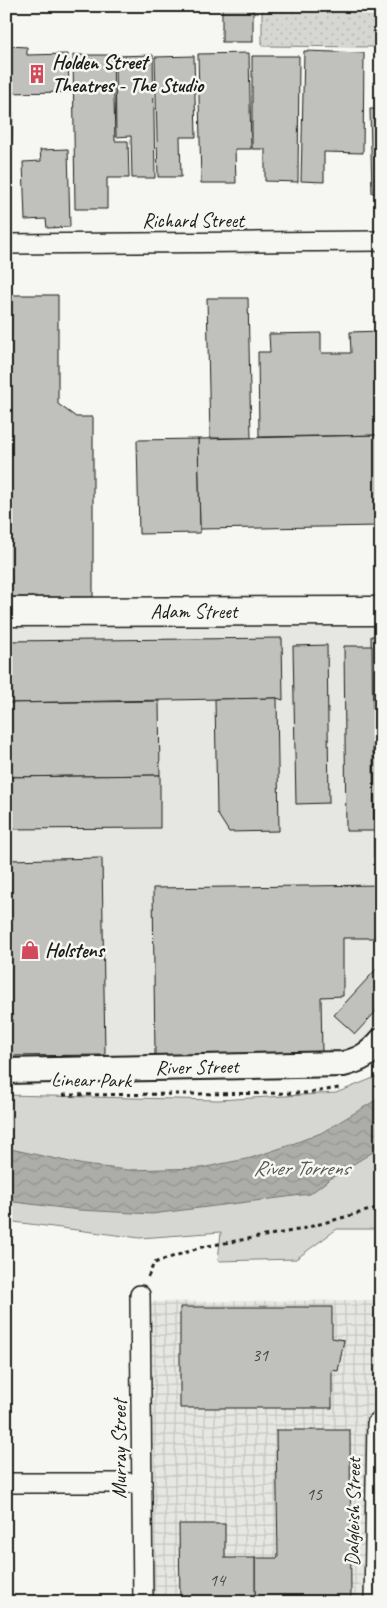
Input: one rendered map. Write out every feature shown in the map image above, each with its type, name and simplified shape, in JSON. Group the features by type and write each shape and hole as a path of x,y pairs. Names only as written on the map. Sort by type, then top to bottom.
{"main road":[{"name":"Adam Street","path":"6,612 381,611"}],"street":[{"name":"Richard Street","path":"6,244 381,241"},
{"name":"River Street","path":"6,1070 343,1064 358,1060 372,1052 381,1041"},
{"name":"Murray Street","path":"140,1295 143,1602"},
{"name":"Dalgleish Street","path":"374,1602 377,1423"},
{"path":"6,1483 142,1483"}],"path":[{"name":"Linear Park","path":"61,1095 307,1093 347,1086"},
{"path":"140,1295 154,1263 202,1247 298,1230 381,1207"}],"shaded area":[{"path":"262,6 378,6 377,47 262,46"},
{"path":"381,610 381,1041 372,1052 6,1070 6,612"},
{"path":"381,1075 381,1229 337,1229 296,1259 218,1261 221,1232 140,1238 6,1221 6,1095 218,1100 336,1093"},
{"path":"381,1300 377,1423 381,1602 143,1602 140,1302"}],"water":[{"name":"River Torrens","path":"381,1097 381,1147 331,1178 310,1194 152,1214 79,1210 6,1201 6,1148 84,1165 128,1170 201,1168 251,1158 321,1133"}],"building":[{"path":"222,6 253,6 253,42 222,42"},
{"name":"Holden Street Theatres - The Studio","path":"8,46 27,47 27,55 68,54 69,92 6,93"},
{"path":"304,51 364,53 363,153 324,152 324,182 301,181"},
{"path":"249,53 251,149 235,149 236,183 201,183 198,54"},
{"path":"73,55 113,55 115,141 128,141 129,178 107,178 107,209 75,209"},
{"path":"153,55 155,178 132,178 131,136 116,137 115,56"},
{"path":"194,56 196,137 180,137 181,177 158,177 155,57"},
{"path":"252,56 299,56 298,182 265,181 265,149 252,149"},
{"path":"370,109 381,109 381,193 372,193"},
{"path":"6,111 13,111 10,218 6,217"},
{"path":"68,149 70,227 47,228 46,219 25,220 23,162 41,161 40,150"},
{"path":"6,295 58,295 58,404 76,417 93,417 93,597 6,597"},
{"path":"207,298 248,298 251,438 210,438"},
{"path":"381,331 381,435 259,437 258,352 270,352 269,334 321,333 321,353 351,353 350,332"},
{"path":"381,435 381,526 200,529 198,439"},
{"path":"198,439 200,533 139,534 137,440"},
{"path":"371,636 381,636 381,858 374,858"},
{"path":"282,638 283,700 277,698 6,703 6,641"},
{"path":"327,645 329,803 296,804 293,646"},
{"path":"344,646 372,646 374,831 346,831"},
{"path":"277,698 279,831 229,832 217,813 215,699"},
{"path":"159,701 160,775 6,777 6,703"},
{"path":"160,775 160,828 6,829 6,777"},
{"path":"102,858 105,1055 6,1056 6,860"},
{"path":"381,885 381,938 343,938 343,996 321,997 322,1053 155,1055 153,888"},
{"path":"381,964 381,1006 355,1034 334,1015"},
{"path":"180,1307 332,1307 332,1338 344,1340 338,1371 332,1370 332,1408 180,1408"},
{"path":"276,1430 350,1430 351,1602 255,1602 255,1558 278,1558"},
{"path":"179,1524 225,1524 225,1558 255,1558 255,1602 180,1602"}],"place":[{"name":"Holden Street Theatres - The Studio","path":"37,74"},
{"name":"Holstens","path":"30,950"}]}
